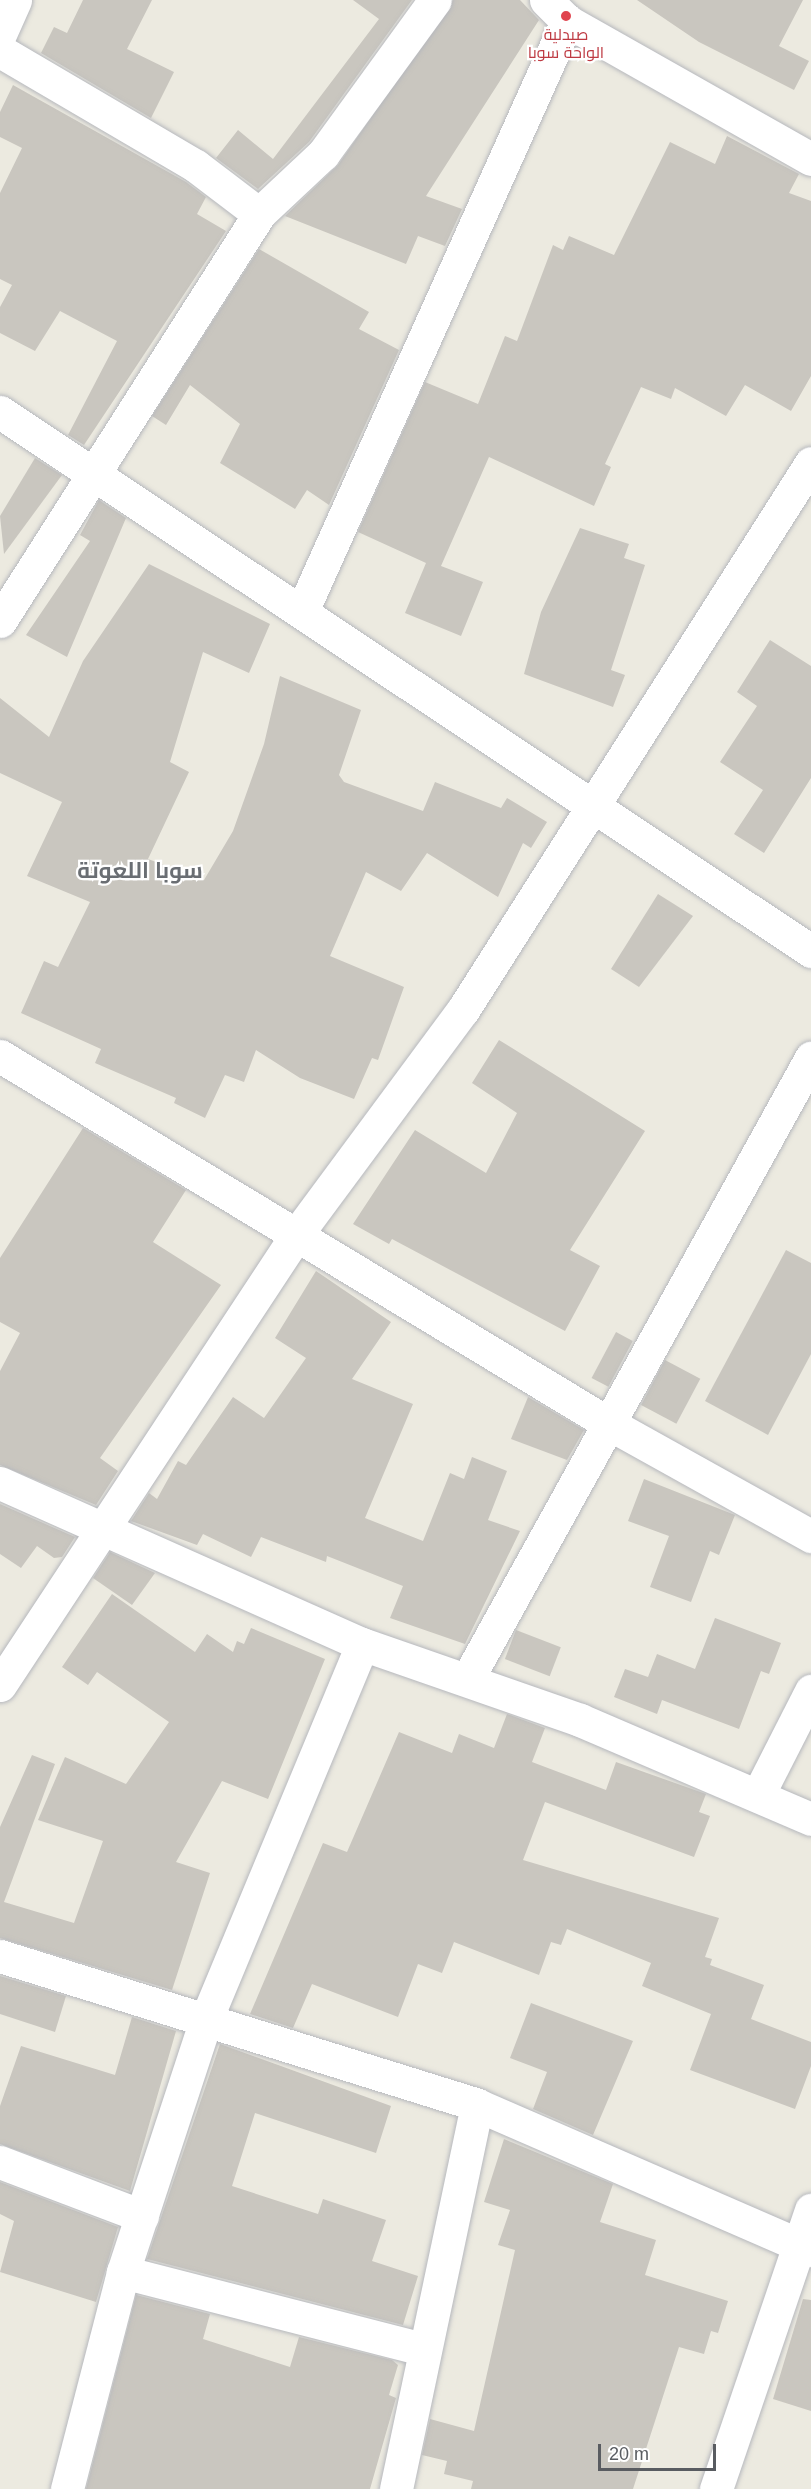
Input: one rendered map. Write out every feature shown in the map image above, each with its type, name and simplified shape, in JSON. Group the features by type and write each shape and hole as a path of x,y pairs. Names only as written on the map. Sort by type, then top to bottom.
{"street":[{"path":"0,34 15,0"},
{"path":"0,621 97,473 259,214 323,154 435,0"},
{"path":"303,609 557,11 811,159"},
{"path":"0,51 196,166 259,214"},
{"path":"0,412 303,609 594,811 811,951"},
{"path":"0,1685 297,1234 463,1010 594,811 811,463"},
{"path":"0,1056 606,1422 811,1536"},
{"path":"468,1678 606,1422 811,1058"},
{"path":"0,1483 362,1644 468,1678 758,1795 811,1819"},
{"path":"67,2489 123,2272 205,2022 362,1644"},
{"path":"758,1795 811,1691"},
{"path":"0,1956 205,2022 477,2105 805,2247"},
{"path":"396,2489 423,2349 477,2105"},
{"path":"0,2162 142,2216"},
{"path":"716,2489 805,2247 811,2210"},
{"path":"123,2272 423,2349"}],"building":[{"path":"83,0 152,0 127,49 174,72 151,118 41,53 54,27 67,33"},
{"path":"353,0 412,0 309,142 258,189 216,158 238,130 273,159 379,19"},
{"path":"453,0 520,0 539,20 426,196 462,209 445,246 418,236 406,264 285,216 338,165"},
{"path":"637,0 803,0 779,46 809,61 794,90 699,42"},
{"path":"13,85 186,182 206,197 197,214 226,231 84,445 68,435 117,341 60,311 35,351 0,333 0,307 12,285 0,279 0,193 22,148 0,137 0,112"},
{"path":"727,136 799,174 789,193 811,201 811,376 791,411 745,385 726,416 675,388 671,399 641,387 605,464 611,467 594,506 489,457 441,566 483,582 461,636 405,613 426,563 358,532 425,382 478,404 505,336 517,341 553,245 563,250 569,236 614,255 670,142 715,164"},
{"path":"259,249 369,312 359,329 399,350 329,505 307,490 295,509 220,463 240,424 190,385 166,425 152,416"},
{"path":"35,458 62,475 4,554 0,516"},
{"path":"99,500 126,518 67,657 26,635 90,541 80,535"},
{"path":"580,528 629,544 624,558 645,565 611,670 625,675 613,707 524,674 541,612"},
{"path":"149,564 270,624 249,673 203,652 170,762 189,772 148,859 204,880 233,831 264,744 280,676 361,710 339,775 344,782 423,811 435,782 501,808 507,798 547,822 531,848 523,843 498,897 427,853 401,891 366,872 330,956 404,987 378,1060 372,1058 354,1099 300,1078 256,1050 244,1082 225,1075 205,1118 174,1103 176,1098 95,1063 101,1049 21,1013 44,961 58,967 90,902 27,876 62,802 0,773 0,698 49,737 83,661"},
{"path":"770,640 811,666 811,778 764,853 734,834 763,790 720,762 757,706 737,692"},
{"path":"658,894 693,916 639,987 611,969"},
{"path":"499,1040 645,1131 570,1250 600,1266 565,1331 392,1239 389,1244 353,1224 415,1130 486,1173 517,1113 472,1083"},
{"path":"83,1128 186,1190 153,1242 221,1285 100,1458 118,1471 96,1505 0,1465 0,1371 20,1333 0,1322 0,1258"},
{"path":"786,1250 811,1263 811,1354 768,1435 705,1401"},
{"path":"316,1271 391,1322 352,1379 413,1404 365,1518 423,1541 450,1473 464,1479 472,1457 507,1471 488,1520 520,1531 465,1644 390,1618 403,1586 327,1556 326,1562 261,1537 251,1557 203,1534 197,1545 131,1521 149,1493 157,1499 178,1461 186,1465 233,1397 264,1418 306,1358 275,1338"},
{"path":"616,1332 633,1341 608,1387 592,1378"},
{"path":"665,1360 700,1379 676,1424 641,1405"},
{"path":"528,1397 584,1430 567,1460 511,1439"},
{"path":"644,1479 735,1515 719,1555 710,1551 691,1602 650,1587 669,1536 628,1521"},
{"path":"0,1504 75,1537 62,1557 54,1558 37,1546 21,1568 0,1554"},
{"path":"110,1552 155,1573 132,1605 93,1578"},
{"path":"112,1594 195,1652 207,1634 233,1652 237,1641 244,1644 251,1628 325,1659 268,1799 222,1781 176,1862 210,1873 172,1990 0,1938 0,1827 32,1755 55,1764 4,1902 74,1923 103,1841 38,1820 65,1757 126,1784 169,1722 97,1672 88,1685 62,1667"},
{"path":"715,1618 781,1643 769,1674 761,1671 739,1729 662,1700 657,1714 614,1697 625,1669 648,1677 657,1654 695,1669"},
{"path":"516,1630 561,1647 550,1676 505,1659"},
{"path":"507,1714 545,1728 532,1762 606,1790 616,1762 706,1794 699,1812 710,1816 694,1857 545,1802 523,1860 719,1918 705,1957 712,1959 710,1965 764,1985 751,2019 811,2042 811,2066 795,2109 690,2070 711,2014 642,1986 651,1963 567,1929 561,1945 551,1942 539,1975 454,1942 442,1973 418,1964 398,2017 312,1984 293,2028 250,2014 323,1843 347,1852 399,1732 452,1753 459,1734 494,1748"},
{"path":"0,1976 66,1996 55,2032 0,2014"},
{"path":"531,2003 633,2041 593,2135 533,2109 547,2072 510,2058"},
{"path":"132,2017 176,2031 130,2191 0,2144 0,2106 21,2046 115,2075"},
{"path":"220,2044 391,2106 376,2153 255,2113 232,2186 318,2214 323,2199 386,2220 372,2261 418,2276 403,2325 147,2259"},
{"path":"504,2139 613,2184 600,2222 656,2240 645,2275 728,2301 718,2333 711,2331 704,2354 679,2347 633,2489 471,2489 473,2481 444,2474 447,2461 422,2455 430,2419 474,2431 515,2250 498,2245 510,2210 484,2202"},
{"path":"0,2182 118,2227 96,2302 0,2272 14,2221 0,2214"},
{"path":"136,2295 210,2314 203,2339 290,2367 299,2337 392,2360 398,2365 389,2395 396,2398 370,2489 86,2489"},
{"path":"803,2299 811,2300 811,2411 773,2399"}],"place":[{"name":"صيدلية الواحة سوبا","path":"566,16"}],"district":[{"name":"سوبا اللعوتة","path":"140,871"}]}
